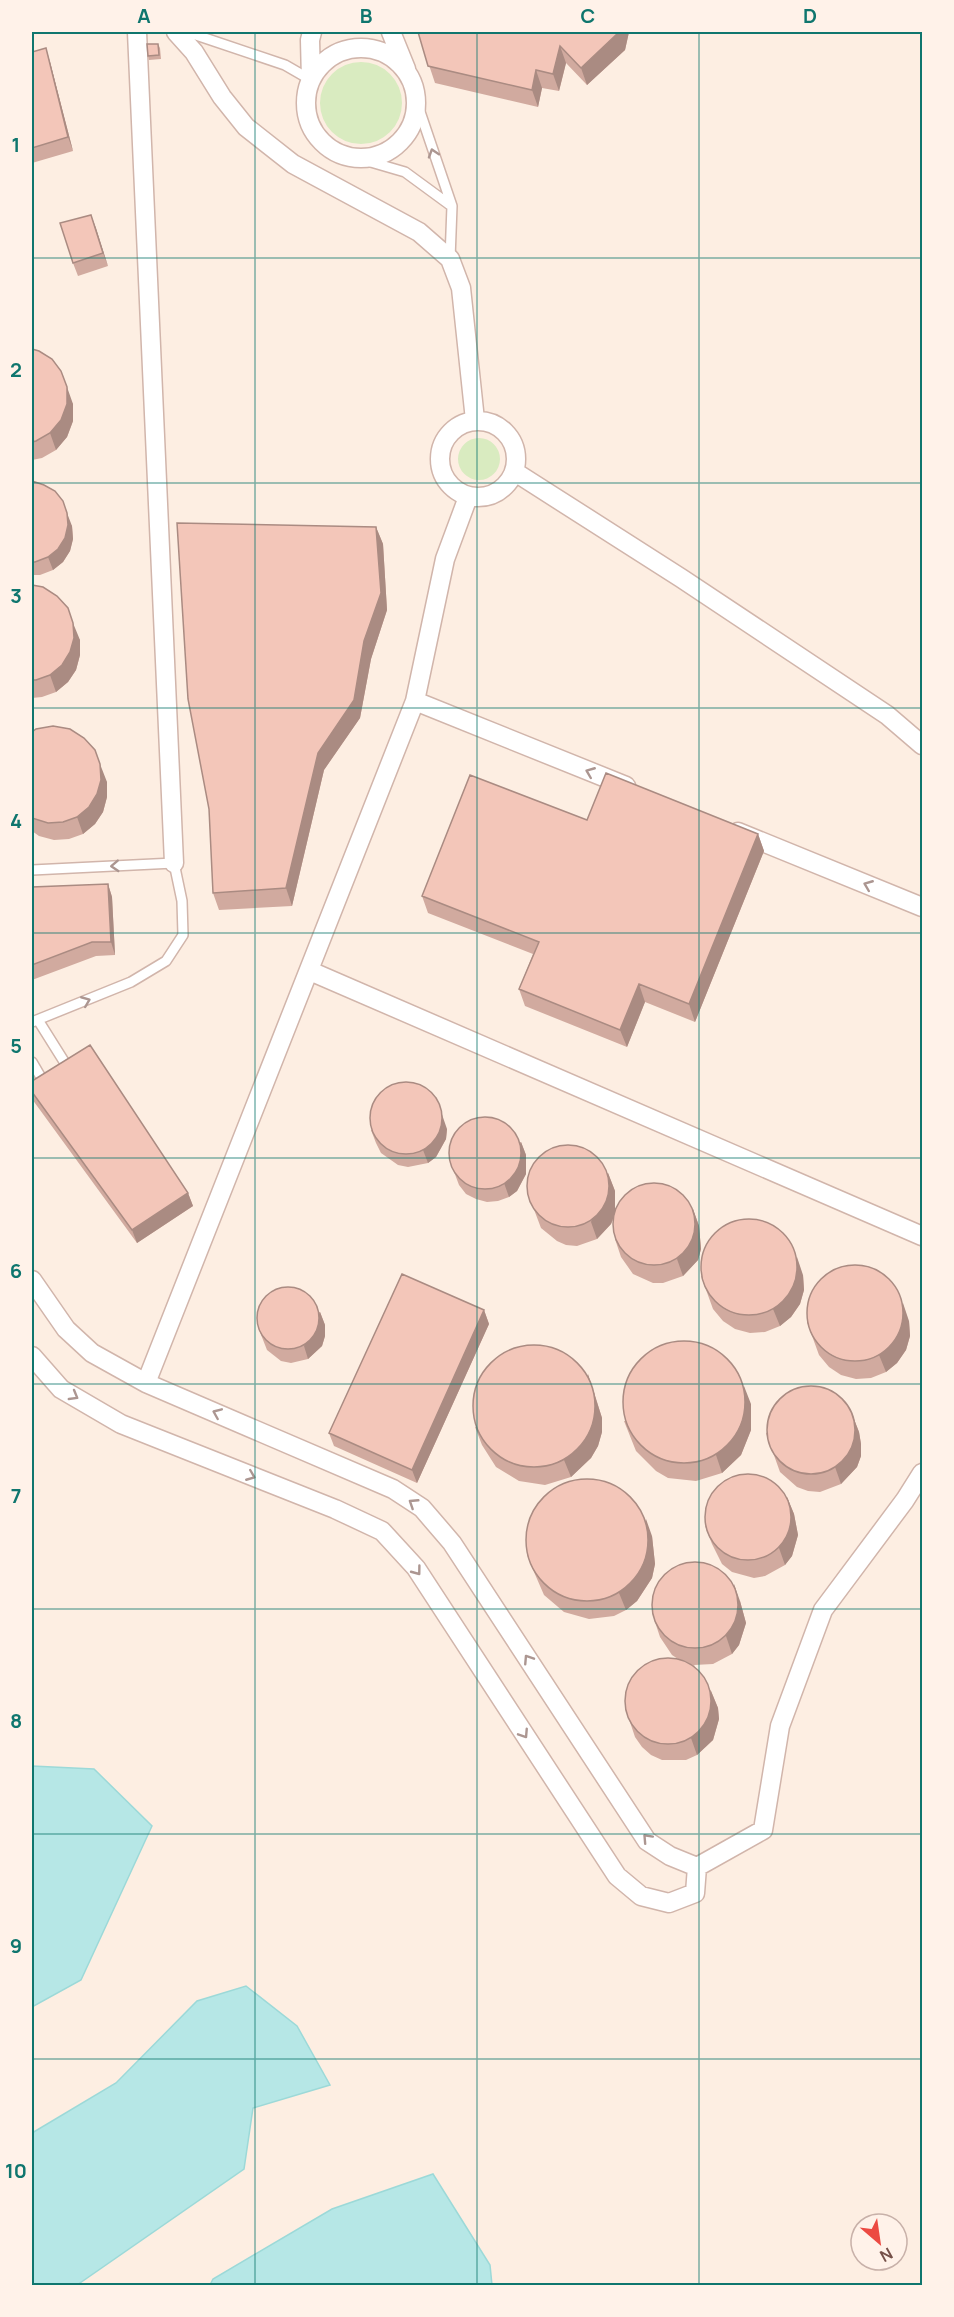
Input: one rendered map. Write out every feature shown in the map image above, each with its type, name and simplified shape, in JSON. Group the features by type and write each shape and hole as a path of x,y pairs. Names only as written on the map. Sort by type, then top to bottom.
{"street":[{"path":"138,32 174,863"},
{"path":"176,32 194,52 222,97 246,127 293,164 418,232 450,259 461,288 475,420"},
{"path":"311,80 310,40 312,32"},
{"path":"391,32 409,76 416,100 414,118 405,135 392,148 376,156 357,158 339,154 324,145 313,131 307,115 306,97 311,80 320,65 334,55 351,49 368,48 384,53 399,63 409,76"},
{"path":"475,420 500,427 509,435 515,447 517,459 515,472 501,490 480,498 468,497 458,492 442,474 441,450 445,439 453,430 475,420"},
{"path":"515,472 681,578 887,715 922,745"},
{"path":"146,1383 415,701 445,559 468,497"},
{"path":"415,701 646,795"},
{"path":"724,826 922,907"},
{"path":"310,971 922,1236"},
{"path":"33,1287 66,1329 92,1353 146,1383 393,1489 422,1508 453,1543 647,1841 670,1856 697,1867"},
{"path":"32,1356 61,1389 121,1424 335,1509 382,1531 416,1568 617,1876 641,1896 669,1903 695,1893 697,1867"},
{"path":"697,1867 762,1830 780,1726 823,1610 905,1500 922,1473"}],"lane":[{"path":"187,32 285,65 311,80"},
{"path":"416,100 452,206 450,259"},
{"path":"357,158 405,172 452,206"},
{"path":"32,870 174,863 182,901 183,934 166,961 131,982 35,1021 71,1073"},
{"path":"32,1062 48,1088"}],"green space":[{"path":"361,62 377,65 390,74 399,87 402,103 399,119 390,132 377,141 361,144 345,141 332,132 323,119 320,103 323,87 332,74 345,65"},
{"path":"479,438 487,439 494,444 499,451 499,467 494,474 487,479 479,480 471,479 464,474 459,467 458,459 459,451 464,444 471,439"}],"water":[{"path":"32,1766 94,1769 152,1826 81,1980 32,2007"},
{"path":"246,1986 297,2026 330,2085 253,2108 244,2169 77,2285 32,2285 32,2133 116,2083 197,2001"},
{"path":"433,2174 490,2265 492,2285 210,2285 213,2279 332,2209"}],"building":[{"path":"418,32 618,33 581,68 560,46 553,74 536,70 532,90 428,66"},
{"path":"147,44 158,44 159,55 148,56"},
{"path":"46,48 68,137 32,148 32,52"},
{"path":"91,215 103,253 73,263 60,223"},
{"path":"32,349 52,359 61,371 67,387 67,404 61,420 50,433 32,442"},
{"path":"32,481 55,491 63,501 68,525 65,538 58,549 48,557 35,562 32,562"},
{"path":"177,523 376,527 381,593 364,641 354,700 318,753 286,888 213,893 209,809 188,699"},
{"path":"32,585 43,587 57,596 68,608 73,623 74,638 70,652 62,665 50,675 36,680 32,680"},
{"path":"53,726 70,729 84,738 95,750 100,764 101,780 97,794 89,807 77,817 63,822 48,823 32,818 32,732"},
{"path":"606,773 758,834 689,1004 639,984 620,1030 519,989 539,942 422,896 470,775 587,820"},
{"path":"108,884 111,942 92,942 32,965 32,887"},
{"path":"90,1045 188,1193 132,1230 32,1092 32,1081"},
{"path":"406,1082 426,1088 436,1098 442,1118 436,1138 426,1148 406,1154 386,1148 376,1138 370,1118 376,1098 386,1088"},
{"path":"485,1117 505,1123 515,1133 521,1153 515,1173 505,1183 485,1189 465,1183 455,1173 449,1153 455,1133 465,1123"},
{"path":"568,1145 584,1148 597,1157 606,1170 609,1186 606,1202 597,1215 584,1224 568,1227 552,1224 539,1215 530,1202 527,1186 530,1170 539,1157 552,1148"},
{"path":"654,1183 670,1186 683,1195 692,1208 695,1224 692,1240 683,1253 670,1262 654,1265 638,1262 625,1253 616,1240 613,1224 616,1208 625,1195 638,1186"},
{"path":"749,1219 767,1223 783,1233 793,1249 797,1267 793,1285 783,1301 767,1311 749,1315 731,1311 715,1301 705,1285 701,1267 705,1249 715,1233 731,1223"},
{"path":"855,1265 873,1269 889,1279 899,1295 903,1313 899,1331 889,1347 873,1357 855,1361 837,1357 821,1347 811,1331 807,1313 811,1295 821,1279 837,1269"},
{"path":"402,1274 484,1310 412,1470 329,1433"},
{"path":"282,1287 294,1287 310,1296 317,1306 319,1318 317,1330 310,1340 294,1349 282,1349 271,1344 262,1335 257,1324 257,1312 262,1301 271,1292"},
{"path":"684,1341 708,1345 727,1359 741,1378 745,1402 741,1426 727,1445 708,1459 684,1463 660,1459 641,1445 627,1426 623,1402 627,1378 641,1359 660,1345"},
{"path":"534,1345 558,1349 577,1363 591,1382 595,1406 591,1430 577,1449 558,1463 534,1467 510,1463 491,1449 477,1430 473,1406 477,1382 491,1363 510,1349"},
{"path":"811,1386 828,1389 842,1399 852,1413 855,1430 852,1447 842,1461 828,1471 811,1474 794,1471 780,1461 770,1447 767,1430 770,1413 780,1399 794,1389"},
{"path":"748,1474 772,1481 784,1493 791,1517 784,1541 772,1553 748,1560 724,1553 712,1541 705,1517 712,1493 724,1481"},
{"path":"587,1479 610,1483 630,1497 644,1517 648,1540 644,1563 630,1583 610,1597 587,1601 564,1597 544,1583 530,1563 526,1540 530,1517 544,1497 564,1483"},
{"path":"695,1562 719,1569 731,1581 738,1605 731,1629 719,1641 695,1648 671,1641 659,1629 652,1605 659,1581 671,1569"},
{"path":"668,1658 685,1661 699,1670 708,1684 711,1701 708,1718 699,1732 685,1741 668,1744 651,1741 637,1732 628,1718 625,1701 628,1684 637,1670 651,1661"}]}
